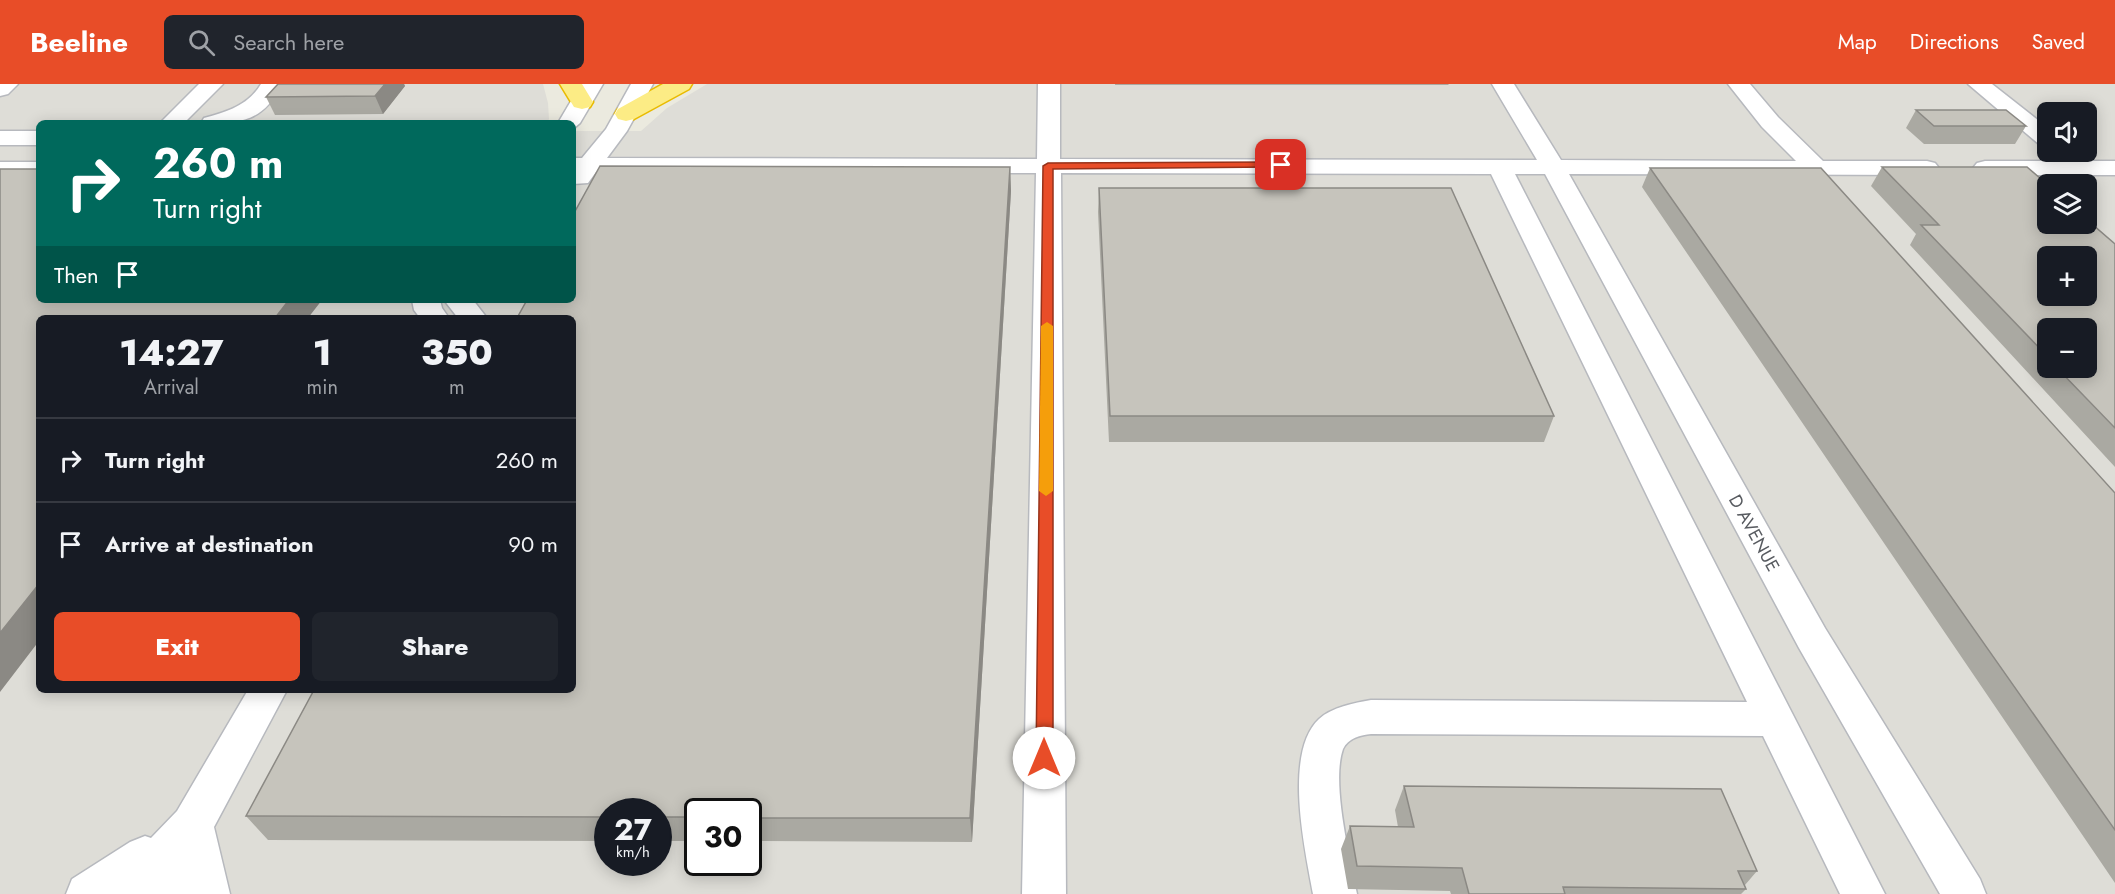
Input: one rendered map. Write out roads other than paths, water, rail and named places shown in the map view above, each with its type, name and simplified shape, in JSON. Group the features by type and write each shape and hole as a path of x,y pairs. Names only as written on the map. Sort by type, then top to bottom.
{"highway":[{"path":"626,114 681,84"}],"street":[{"path":"0,89 7,84"},
{"path":"226,120 245,114 269,91 272,84"},
{"path":"580,166 616,131 642,84"},
{"path":"1044,894 1049,84"},
{"name":"D AVENUE","path":"1503,84 1553,167 1812,638 1964,894"},
{"path":"1739,84 1770,122 1817,168"},
{"path":"1978,84 2037,131"},
{"path":"218,120 216,110 221,90"},
{"path":"176,120 221,90"},
{"path":"570,120 582,90"},
{"path":"0,138 36,138"},
{"path":"2074,162 2082,168"},
{"path":"580,166 2115,168"},
{"path":"1499,167 1863,894"},
{"path":"0,169 36,169"},
{"path":"460,303 470,315"},
{"path":"127,894 192,825 266,693"},
{"path":"1335,894 1320,792 1320,756 1330,735 1354,719 1371,717 1776,719"},
{"path":"88,894 192,825"},
{"path":"176,894 192,825"},
{"path":"192,825 208,894"}]}
